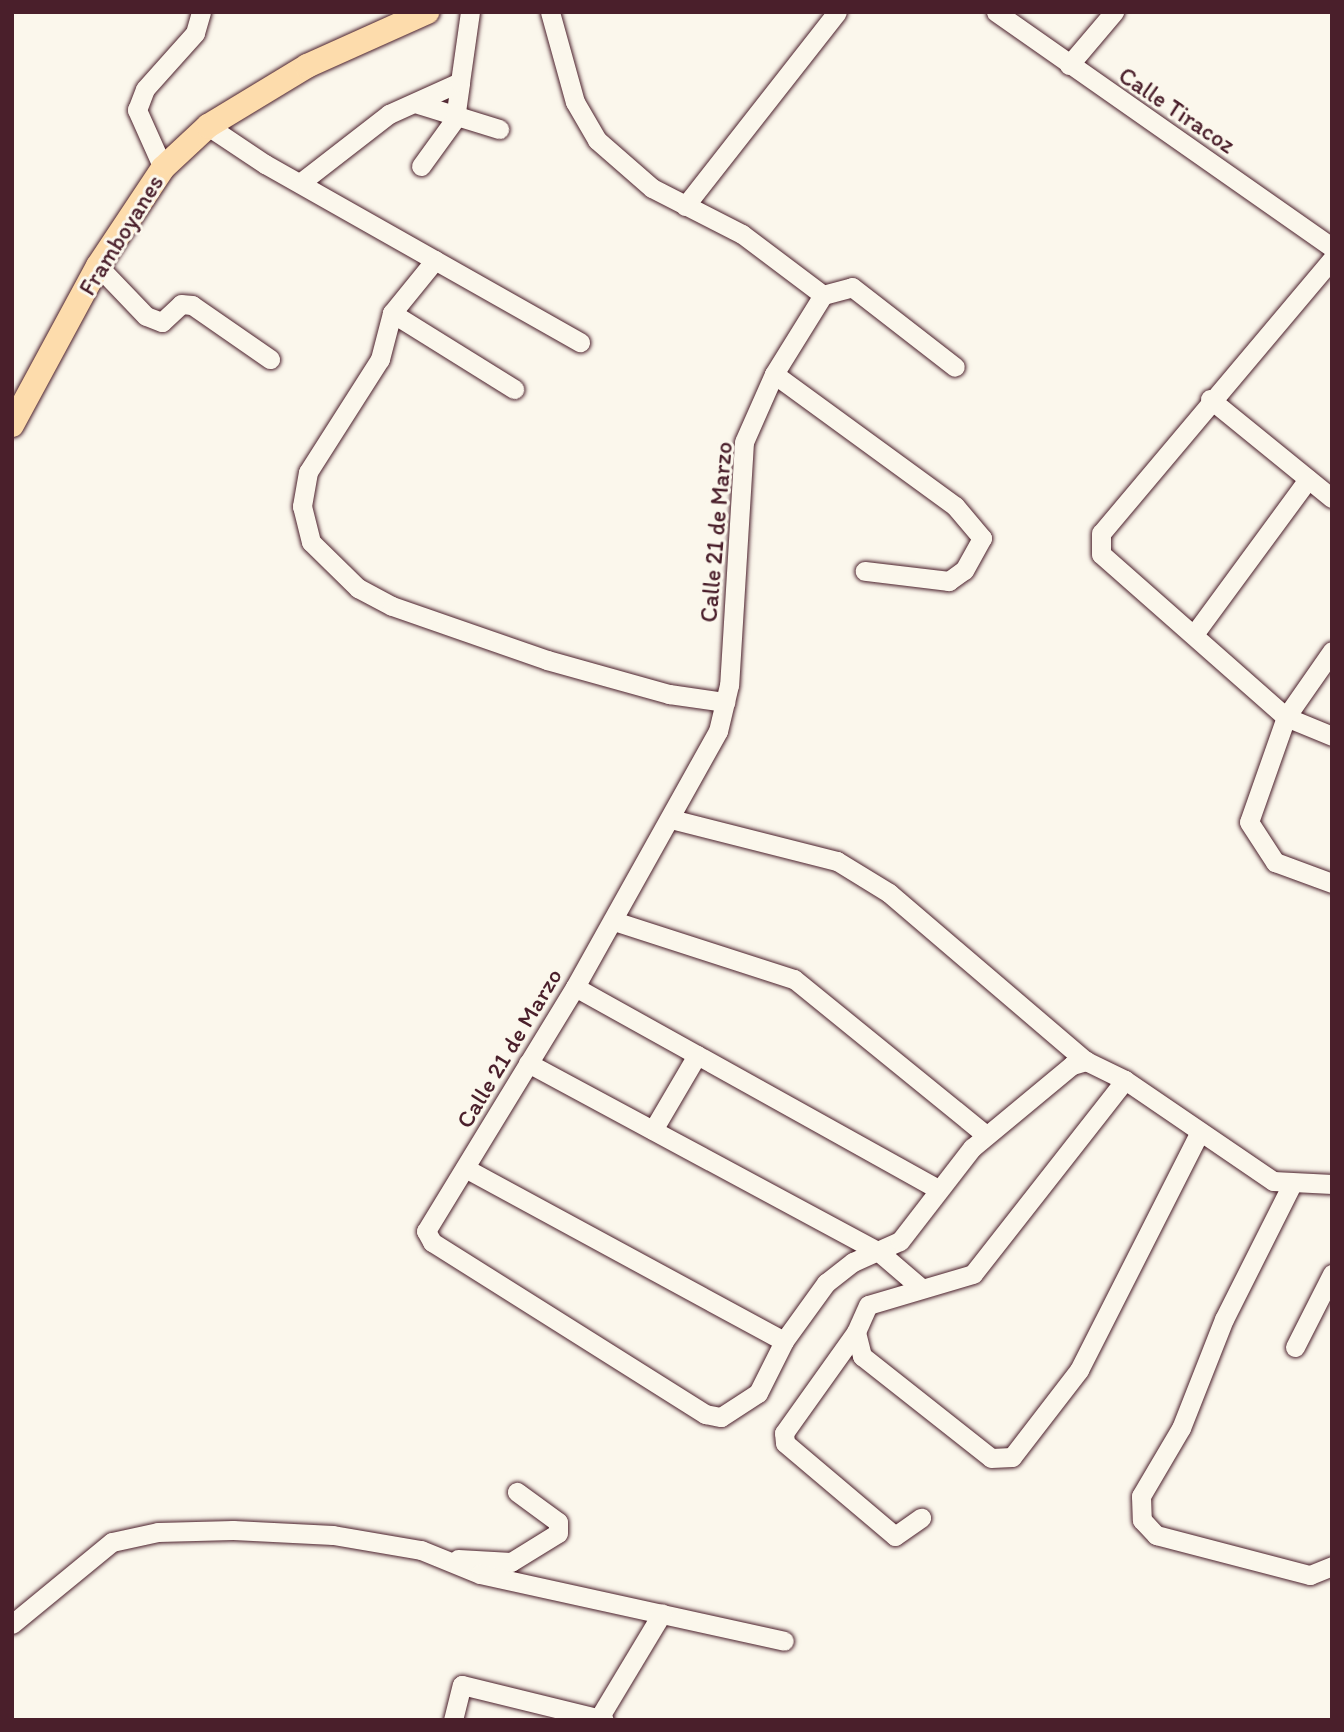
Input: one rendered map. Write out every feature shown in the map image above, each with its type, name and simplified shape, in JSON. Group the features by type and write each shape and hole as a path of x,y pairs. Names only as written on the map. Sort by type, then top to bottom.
{"main road":[{"name":"Framboyanes","path":"12,425 98,266 163,167 208,126 307,66 427,12"}],"street":[{"path":"163,167 136,110 145,89 195,33 201,12"},
{"path":"421,166 455,119 470,12"},
{"path":"550,12 586,127 652,188 742,234 824,295 852,287 955,367"},
{"path":"685,206 836,12"},
{"name":"Calle Tiracoz","path":"996,12 1332,247"},
{"path":"1069,65 1114,12"},
{"path":"300,183 389,114 418,104 460,82"},
{"path":"418,104 455,119 499,129"},
{"path":"208,126 300,183 580,342"},
{"path":"1332,259 1210,399 1101,533 1101,554 1195,633 1286,717 1332,736"},
{"path":"435,260 392,313 380,359 308,472 302,506 312,542 358,588 392,606 547,660 669,694 725,702"},
{"path":"98,266 146,316 162,322 181,304 192,305 270,359"},
{"name":"Calle 21 de Marzo","path":"784,1341 758,1393 721,1417 705,1414 446,1254 426,1231 575,987 710,749 725,702 744,442 774,374 824,295"},
{"path":"392,313 514,389"},
{"path":"774,374 978,526 982,538 964,570 949,581 865,572"},
{"path":"1210,399 1332,498"},
{"path":"1195,633 1308,479"},
{"path":"1332,651 1286,717 1249,822 1275,862 1332,883"},
{"path":"671,819 836,860 888,893 1086,1061 1125,1080 1199,1133 1291,1186 1332,1184"},
{"path":"614,920 794,979 986,1135"},
{"path":"575,987 936,1188"},
{"path":"653,1130 697,1055"},
{"path":"465,1168 784,1341 825,1283 853,1262 879,1252 910,1230 936,1188 986,1135 1050,1081 1086,1061"},
{"path":"528,1063 879,1252 921,1288"},
{"path":"921,1518 895,1536 785,1443 784,1433 856,1332 868,1305 973,1274 1125,1080"},
{"path":"856,1332 862,1356 991,1458 1012,1457 1107,1322 1199,1133"},
{"path":"1291,1186 1224,1319 1181,1428 1141,1496 1142,1520 1156,1535 1310,1575 1332,1566"},
{"path":"1295,1347 1332,1274"},
{"path":"12,1624 82,1560 112,1542 158,1532 333,1535 450,1558 510,1562 558,1532 558,1522 517,1492"},
{"path":"450,1558 480,1574 784,1641"},
{"path":"453,1720 462,1685 601,1719 662,1613"}]}
